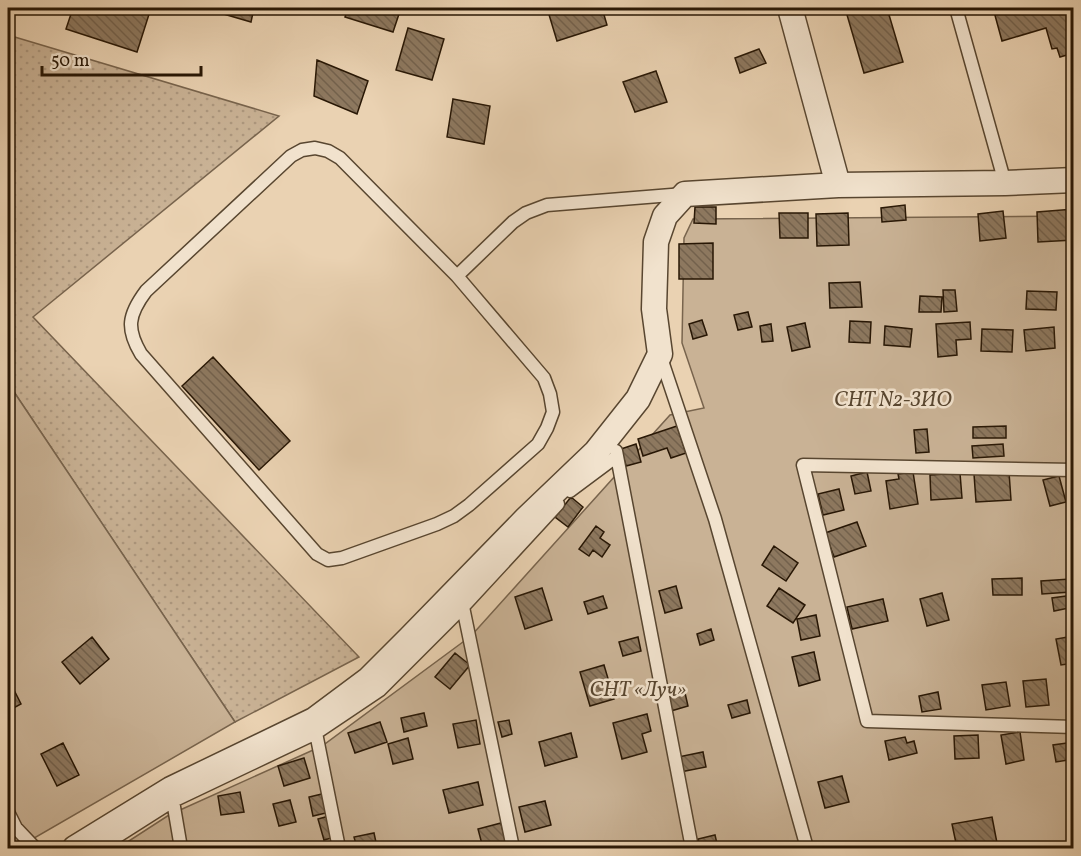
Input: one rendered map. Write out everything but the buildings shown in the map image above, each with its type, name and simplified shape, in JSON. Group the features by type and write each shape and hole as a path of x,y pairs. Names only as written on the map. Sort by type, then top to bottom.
{"street":[{"path":"790,8 838,184"},
{"path":"75,849 171,789 314,720 369,679 527,518 596,452 638,399 660,354 654,309 656,242 665,216 686,194 838,184 1005,183 1074,180"}],"lane":[{"path":"956,8 1005,183"},
{"path":"315,148 328,151 340,158 457,276 544,378 553,412 548,428 538,444 454,516 342,558 328,560 317,554 141,354 133,340 131,321 136,304 146,291 291,156 302,150 315,148"},
{"path":"457,276 513,222 526,213 547,205 686,194"},
{"path":"660,354 715,519 807,849"},
{"path":"612,432 692,849"},
{"path":"99,849 173,801 316,733 380,690 463,607 567,493 617,456"},
{"path":"1074,470 803,465 867,721 1074,727"},
{"path":"463,607 513,849"},
{"path":"316,733 339,849"},
{"path":"173,801 181,849"},
{"path":"8,812 12,830 34,849"}],"green space":[{"path":"8,35 279,116 33,317 359,657 235,722 8,383"},
{"path":"1073,216 1073,848 118,848 169,815 322,746 471,636 670,415 704,408 682,343 684,238 693,219"},
{"path":"8,383 235,722 17,848 8,848"}],"park label":[{"name":"СНТ N2-ЗИО","path":"893,399"},
{"name":"СНТ «Луч»","path":"638,689"}]}
